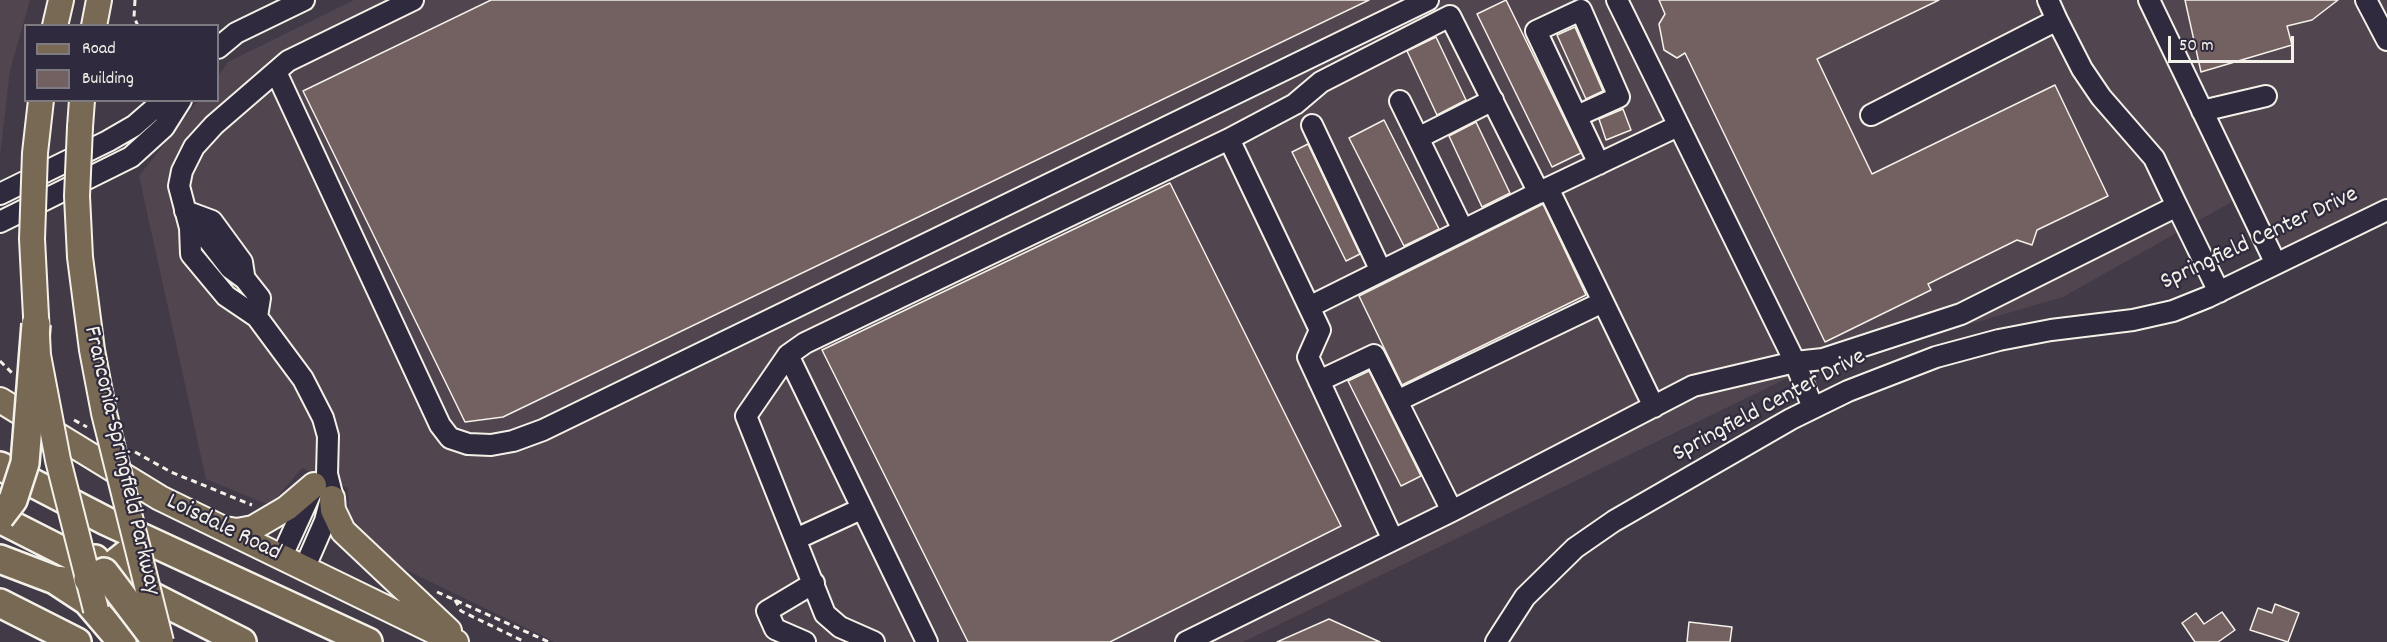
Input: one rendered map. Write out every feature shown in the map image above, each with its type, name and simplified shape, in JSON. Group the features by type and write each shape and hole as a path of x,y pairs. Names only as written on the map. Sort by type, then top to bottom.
{"highway":[{"path":"36,324 25,463 13,500 0,518 242,642"},
{"path":"0,466 106,521 368,642"},
{"path":"78,537 96,576 159,642"},
{"path":"55,580 74,582 96,576 138,545"},
{"path":"0,559 55,580 76,592 96,610 122,642"},
{"path":"0,603 77,642"}],"main road":[{"path":"55,24 61,0"},
{"path":"94,24 99,0"},
{"path":"41,102 32,213 36,324 52,430 78,537"},
{"name":"Franconia-Springfield Parkway","path":"82,102 77,196 80,257 87,320 104,413 138,545 159,642"},
{"name":"Loisdale Road","path":"0,400 160,498 456,642"},
{"path":"222,528 237,531 253,528 324,485 343,531 463,642"},
{"path":"96,576 96,610 104,642"}],"street":[{"path":"219,47 237,33 304,0"},
{"path":"304,569 324,485 328,436 316,399 257,317 226,296 190,254 186,216 179,186 182,171 194,147 214,125 288,61 412,0"},
{"path":"276,72 440,425 450,438 468,444 491,445 513,441 543,430 1428,0"},
{"path":"1617,0 1795,362 1813,408"},
{"path":"2048,0 2082,69 2101,97 2154,158 2219,292"},
{"path":"2149,0 2276,264"},
{"path":"2366,0 2387,39"},
{"path":"1577,116 1619,97 1581,10 1536,31 1599,164"},
{"path":"874,642 840,627 825,614 746,416 788,355 805,343 1229,139 1295,104 1321,82 1450,16 1492,100 1544,190 1603,302 1654,407"},
{"path":"1871,115 2057,20"},
{"path":"2202,111 2266,96"},
{"path":"1418,138 1492,100"},
{"path":"1400,101 1463,230"},
{"path":"0,194 108,141 134,126 162,102"},
{"path":"0,222 131,156 164,127 180,102"},
{"path":"1312,125 1381,271"},
{"path":"1309,307 1678,126"},
{"path":"1229,139 1320,330 1308,357 1393,540"},
{"path":"1186,642 1452,511 1693,386 1795,362 1823,359 1945,321 2177,206"},
{"name":"Springfield Center Drive","path":"1496,642 1525,597 1575,548 1614,521 1813,408 1878,378 1936,357 2050,330 2133,320 2173,310 2219,292 2387,210"},
{"path":"186,216 230,268 245,279 260,298 257,317"},
{"path":"1397,401 1603,302"},
{"path":"788,355 927,642"},
{"path":"1319,381 1374,355 1452,511"},
{"path":"281,558 324,485"},
{"path":"796,539 861,509"},
{"path":"805,642 772,635 767,611 813,582"}],"path":[{"path":"135,0 134,17 137,24"},
{"path":"525,642 458,609 455,599 549,642"}],"shaded area":[{"path":"0,0 30,0 10,70 0,156"},
{"path":"354,0 2138,0 2235,200 2063,297 1794,375 1243,642 555,642 404,569 359,533 349,513 348,488 302,468 272,503 264,503 206,479 139,176 197,102 219,102 219,75 228,62"},
{"path":"2148,0 2387,0 2387,210 2276,264"}],"building":[{"path":"491,0 1369,0 503,417 465,422 303,91"},
{"path":"1506,0 1581,153 1552,167 1477,14"},
{"path":"1659,0 1939,0 1817,59 1872,174 2055,85 2108,196 2037,230 2032,245 2017,240 1928,284 1931,290 1825,342 1685,53 1677,58 1664,50 1659,24 1665,14"},
{"path":"2185,0 2338,0 2312,20 2287,26 2292,45 2201,72"},
{"path":"1575,27 1603,91 1586,99 1557,35"},
{"path":"1436,37 1466,100 1437,115 1407,51"},
{"path":"1623,109 1631,130 1606,140 1599,119"},
{"path":"1384,120 1439,229 1404,246 1349,138"},
{"path":"1476,122 1510,193 1482,207 1449,136"},
{"path":"1308,144 1360,254 1346,261 1292,152"},
{"path":"1170,183 1341,526 1110,642 968,642 822,350"},
{"path":"1543,204 1586,295 1402,385 1359,296"},
{"path":"1369,371 1421,476 1401,486 1348,381"},
{"path":"2275,604 2299,613 2288,642 2250,630 2258,608 2272,613"},
{"path":"2222,612 2235,630 2218,642 2195,642 2182,623 2196,613 2204,624"},
{"path":"1329,619 1380,642 1277,642"},
{"path":"1689,622 1732,627 1730,642 1687,642"}]}
